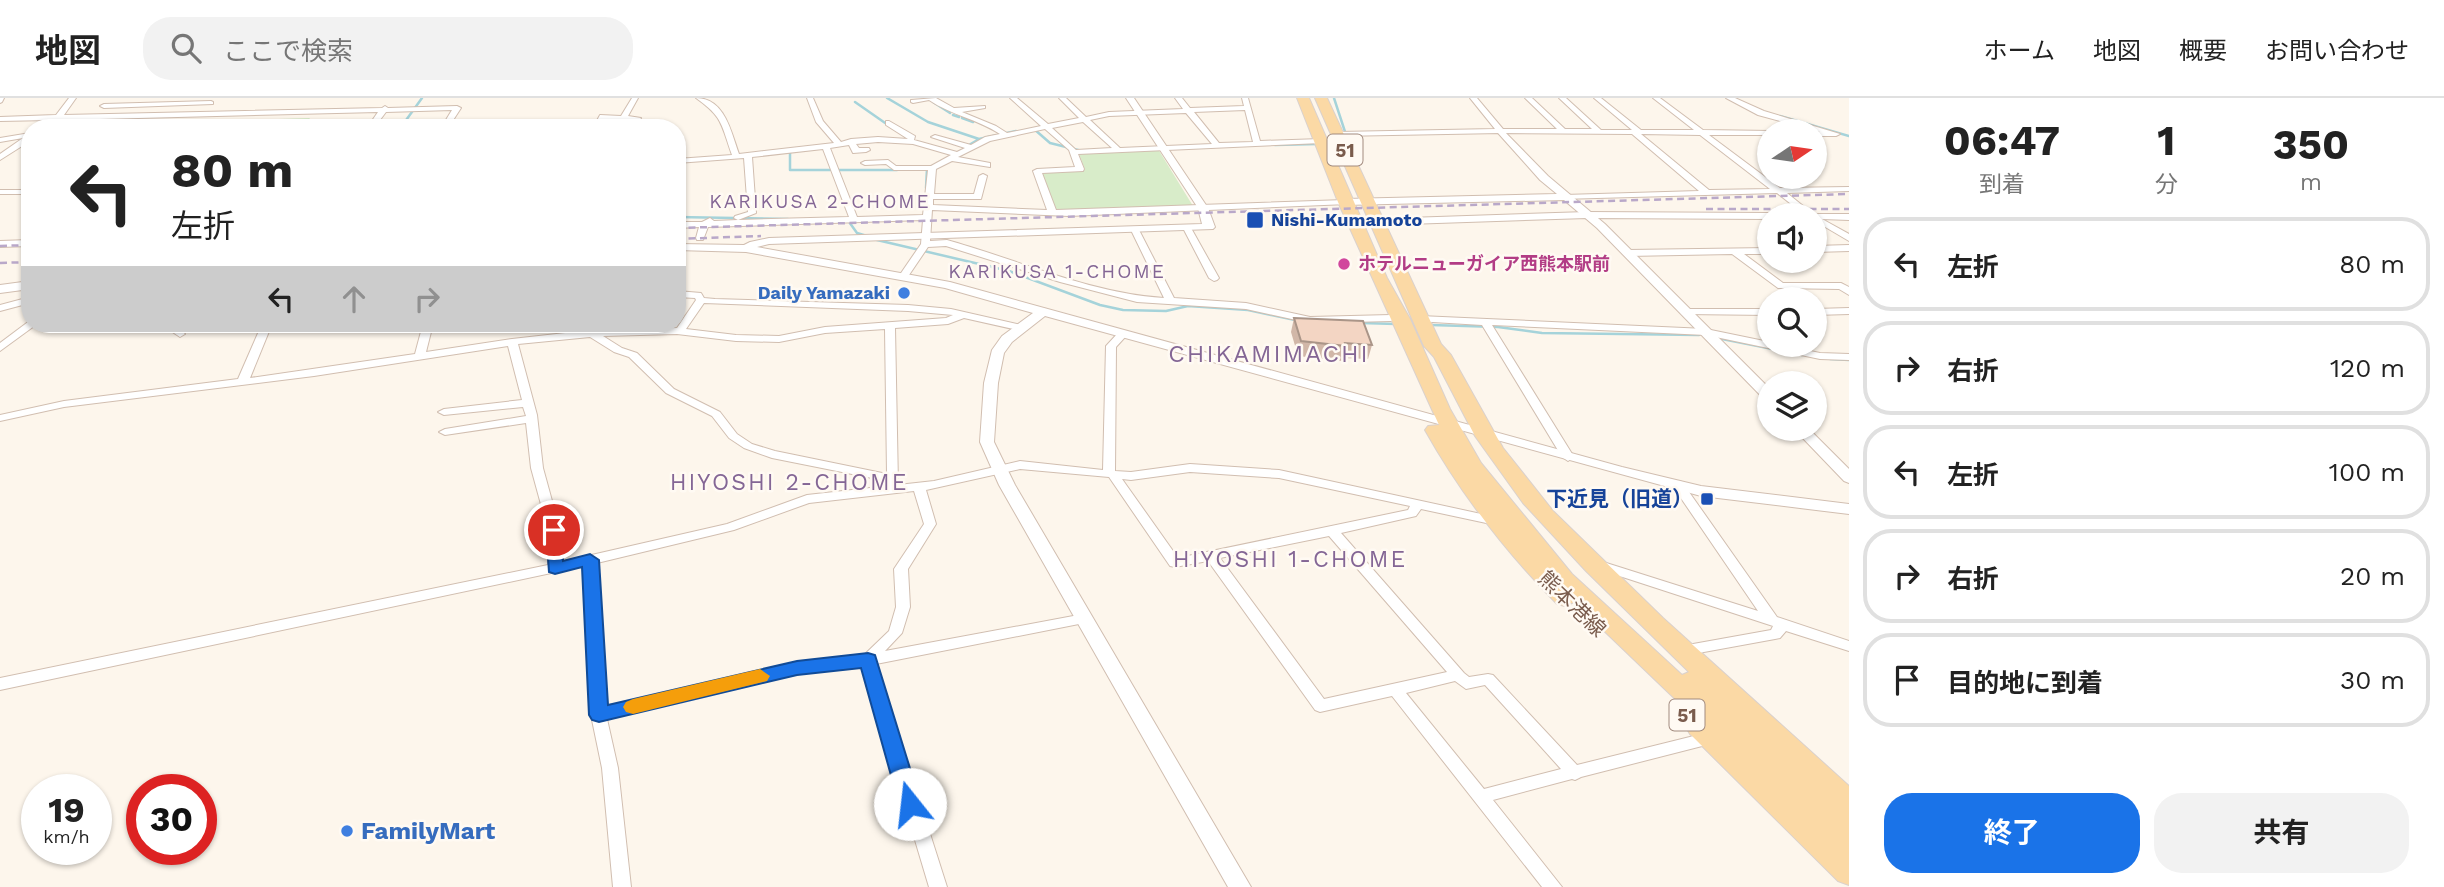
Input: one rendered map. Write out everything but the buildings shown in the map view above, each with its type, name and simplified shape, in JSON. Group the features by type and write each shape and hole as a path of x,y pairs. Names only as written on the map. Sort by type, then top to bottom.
{"main road":[{"name":"熊本港線","path":"1303,98 1378,278 1458,428 1531,498 1592,563 1676,666 1849,848"},
{"name":"熊本港線","path":"1321,98 1420,319 1433,346 1442,355 1458,428 1454,465 1491,520 1524,559 1849,872"},
{"name":"熊本港線","path":"1378,278 1379,289 1391,318 1458,428 1561,555 1849,827"},
{"name":"熊本港線","path":"1676,666 1849,803"}],"street":[{"path":"58,118 73,98"},
{"path":"91,117 115,98"},
{"path":"412,107 416,98"},
{"path":"621,98 635,98"},
{"path":"623,118 635,98"},
{"path":"699,98 708,101 727,124 736,156"},
{"path":"810,98 821,124 838,143"},
{"path":"913,101 930,98 955,116 1004,133"},
{"path":"1013,98 1074,152 1080,169 1037,171 1053,213"},
{"path":"1062,98 1117,149"},
{"path":"746,249 769,241 925,240 1209,228 1203,208 1130,98"},
{"path":"1178,98 1216,144"},
{"path":"1245,98 1257,143"},
{"path":"1473,98 1564,197 1628,253 1757,384"},
{"path":"1528,98 1563,131"},
{"path":"1562,98 1598,131"},
{"path":"1597,98 1709,194"},
{"path":"1656,98 1794,203"},
{"path":"1729,98 1761,113 1849,137"},
{"path":"104,106 214,100"},
{"path":"199,113 214,100"},
{"path":"0,119 457,107 450,119"},
{"path":"377,119 386,108"},
{"path":"992,132 1049,128 1109,114 1249,108"},
{"path":"955,116 983,110"},
{"path":"955,116 983,110"},
{"path":"120,119 125,115"},
{"path":"602,119 636,119"},
{"path":"967,126 977,122"},
{"path":"889,123 916,140 952,156 986,165"},
{"path":"898,129 915,125"},
{"path":"1338,134 1501,131 1757,133"},
{"path":"864,163 888,162 894,168 932,168 969,147 1004,133"},
{"path":"1827,134 1836,134"},
{"path":"935,136 969,147"},
{"path":"0,141 21,138"},
{"path":"686,160 892,138 916,140"},
{"path":"1074,152 1321,141"},
{"path":"851,142 856,151 866,150"},
{"path":"0,158 21,143"},
{"path":"825,146 854,219"},
{"path":"704,224 750,216 748,155"},
{"path":"904,276 925,240 932,168"},
{"path":"930,196 978,197 983,176"},
{"path":"686,225 854,219 929,212 1053,213 1345,202 1849,189"},
{"path":"0,192 21,190"},
{"path":"1378,222 1587,215 1757,217"},
{"path":"1827,216 1849,216"},
{"path":"700,238 704,224"},
{"path":"1827,225 1849,238"},
{"path":"1187,228 1214,278"},
{"path":"1135,230 1171,302"},
{"path":"925,240 947,243 1093,289 1137,299 1246,306 1310,320 1391,318"},
{"path":"0,244 21,243"},
{"path":"686,247 746,249 904,276 1044,311 1458,428 1678,485 1773,502 1849,509"},
{"path":"1827,249 1849,248"},
{"path":"1628,253 1757,251"},
{"path":"1735,252 1782,286 1841,286 1849,292"},
{"path":"0,289 21,286"},
{"path":"686,294 698,295 701,300"},
{"path":"701,300 908,308 962,315 1022,328"},
{"path":"686,322 701,300"},
{"path":"0,307 21,302"},
{"path":"1044,311 1007,339 997,353 991,383 987,442 998,468 1240,887"},
{"path":"1687,312 1757,312"},
{"path":"1827,312 1849,312"},
{"path":"686,332 736,338 779,339 825,330 948,321 962,315"},
{"path":"1420,319 1706,332 1798,352 1849,356"},
{"path":"1485,322 1568,457"},
{"path":"890,325 893,483"},
{"path":"0,348 21,332"},
{"path":"243,381 263,333"},
{"path":"420,356 426,333"},
{"path":"0,418 64,404 512,342 622,333"},
{"path":"593,334 618,350 633,355 670,391 716,414 733,436 748,446 893,483 919,486 1020,465 1131,476 1198,468 1279,474 1491,520"},
{"path":"1122,335 1111,346 1111,473 1175,563 1412,513 1418,503"},
{"path":"512,342 531,419 537,468 554,530 555,568"},
{"path":"443,412 527,403"},
{"path":"445,432 531,419"},
{"path":"1813,441 1849,478"},
{"path":"0,684 555,568 730,527 807,499 893,483"},
{"path":"1676,666 1775,634 1777,621 1678,485"},
{"path":"868,660 895,633 903,607 901,569 930,524 919,486"},
{"path":"1332,531 1455,673 1466,683 1488,679 1575,774"},
{"path":"1211,556 1320,706 1458,675 1455,673"},
{"path":"590,560 599,715 610,768 622,887"},
{"path":"1592,563 1849,646"},
{"path":"599,715 797,668 868,660 1084,619"},
{"path":"868,660 938,887"},
{"path":"1395,690 1553,887"},
{"path":"1481,796 1575,774 1710,737"}],"green space":[{"path":"1158,149 1193,206 1055,210 1039,172 1085,170 1079,154"}],"waterway":[{"path":"407,119 422,98"},
{"path":"887,98 928,122 979,139"},
{"path":"1327,144 1349,144 1334,98"},
{"path":"855,102 888,125"},
{"path":"933,102 950,113"},
{"path":"953,115 959,117"},
{"path":"1780,116 1849,136"},
{"path":"962,118 973,122"},
{"path":"1034,129 1050,143 1082,151"},
{"path":"979,139 1016,131"},
{"path":"969,145 979,139"},
{"path":"1275,145 1318,144"},
{"path":"790,153 790,170 830,170"},
{"path":"926,188 927,169"},
{"path":"837,170 897,170"},
{"path":"686,217 788,219"},
{"path":"847,219 857,233 867,236"},
{"path":"877,240 1009,271 1100,305 1123,310 1166,311 1188,306 1248,310 1295,320"},
{"path":"1361,323 1396,324"},
{"path":"1431,325 1498,327 1542,333 1699,335"},
{"path":"1717,338 1757,346"},
{"path":"1830,359 1849,360"}],"railway":[{"path":"686,228 1849,194"},
{"path":"1706,209 1849,209"},
{"path":"686,239 761,236"},
{"path":"0,246 21,245"},
{"path":"0,263 21,262"}],"slow traffic":[{"path":"633,707 760,676"}],"place":[{"name":"Nishi-Kumamoto","path":"1255,220"},
{"name":"ホテルニューガイア西熊本駅前","path":"1344,264"},
{"name":"Daily Yamazaki","path":"904,293"},
{"name":"下近見（旧道）","path":"1707,499"},
{"name":"FamilyMart","path":"347,831"}],"district":[{"name":"KARIKUSA 2-CHOME","path":"820,201"},
{"name":"KARIKUSA 1-CHOME","path":"1057,271"},
{"name":"CHIKAMIMACHI","path":"1269,354"},
{"name":"HIYOSHI 2-CHOME","path":"789,482"},
{"name":"HIYOSHI 1-CHOME","path":"1290,559"}],"route":[{"path":"554,530 555,568 590,560 599,715 797,668 868,660 910,804"}]}
